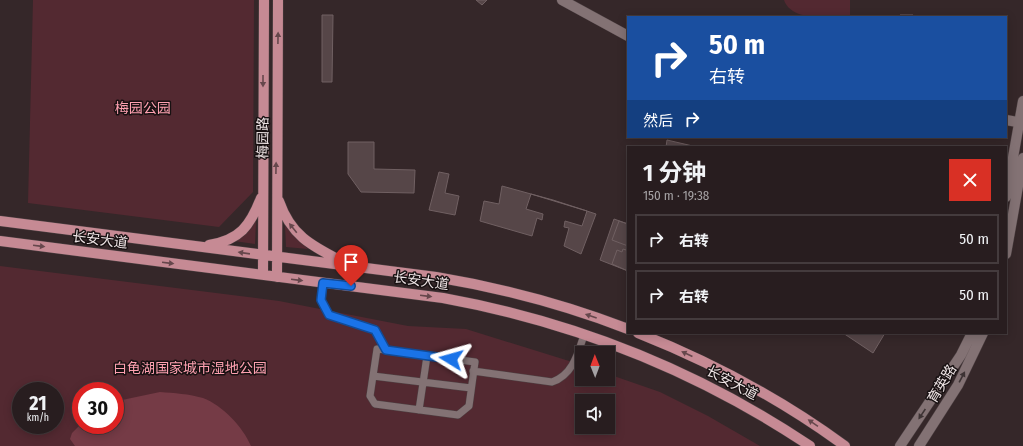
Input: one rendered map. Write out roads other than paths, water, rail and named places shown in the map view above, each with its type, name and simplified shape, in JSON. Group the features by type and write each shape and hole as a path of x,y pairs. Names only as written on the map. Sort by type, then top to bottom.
{"main road":[{"name":"梅园路","path":"263,276 264,0"},
{"name":"梅园路","path":"276,277 278,0"},
{"path":"276,191 284,215 299,234 310,245 348,265"},
{"path":"198,247 227,241 241,232 253,217 263,192"},
{"name":"长安大道","path":"0,221 348,265 483,285 572,309 627,329"},
{"name":"长安大道","path":"0,241 443,298 480,305 584,334 658,362 714,388 751,408 810,446"},
{"name":"长安大道","path":"640,334 714,366 762,391 793,410 845,446"}],"street":[{"path":"562,0 627,35"},
{"path":"1007,192 1021,123 1023,101"},
{"path":"1007,120 1021,123"},
{"path":"1007,248 1023,158"},
{"path":"323,283 321,300 329,315 375,330 386,350"},
{"path":"473,371 552,382 561,379 568,374 584,334"},
{"path":"900,446 961,355 972,334"},
{"name":"育英路","path":"919,446 958,385 983,334"},
{"path":"377,349 386,350 475,362 469,406 458,415 374,404 370,396 377,349"},
{"path":"419,410 427,356"},
{"path":"373,376 471,388"}],"park label":[{"name":"梅园公园","path":"143,108"},
{"name":"白龟湖国家城市湿地公园","path":"190,368"}]}
